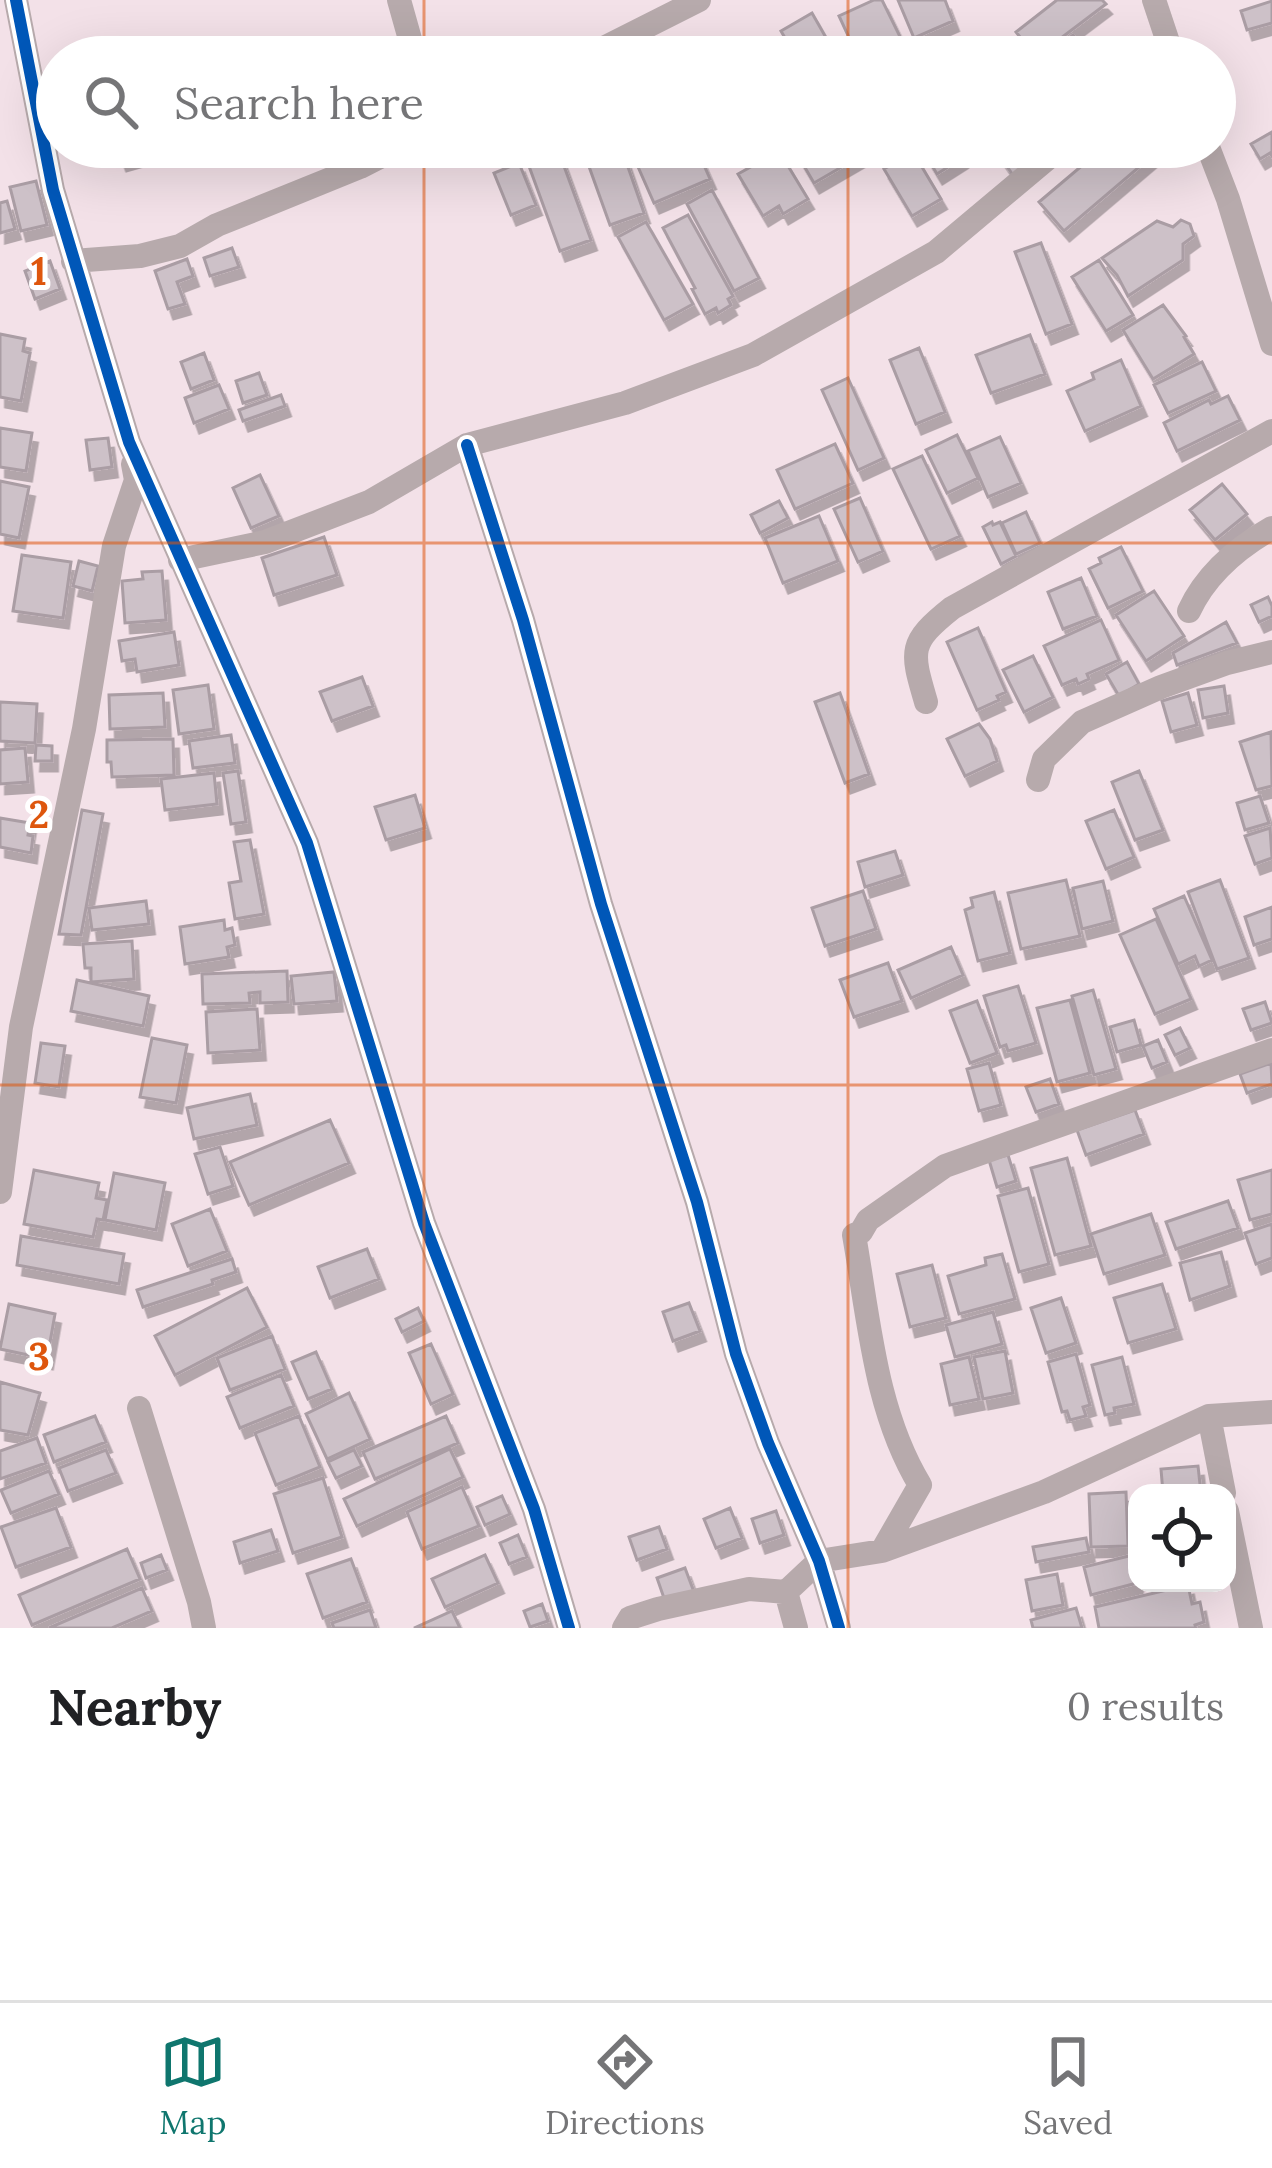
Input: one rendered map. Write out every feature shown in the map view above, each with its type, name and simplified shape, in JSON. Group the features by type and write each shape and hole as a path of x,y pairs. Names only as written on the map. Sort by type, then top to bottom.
{"street":[{"path":"16,0 36,103"},
{"path":"399,0 409,36"},
{"path":"628,36 699,0"},
{"path":"1154,0 1164,36"},
{"path":"49,168 129,442 307,843 424,1223 534,1509 569,1628"},
{"path":"73,261 140,256 180,246 217,225 358,168"},
{"path":"180,560 265,542 369,502 467,445 625,403 753,356 936,252 1036,168"},
{"path":"1216,168 1272,344"},
{"path":"926,702 913,658 924,630 952,608 1272,431"},
{"path":"0,1192 11,1027 84,729 114,546 136,480 129,442"},
{"path":"467,445 523,620 601,904 697,1202 736,1354 819,1561 839,1628"},
{"path":"1190,611 1199,591 1233,554 1272,527"},
{"path":"1038,780 1045,759 1082,722 1183,679 1272,652"},
{"path":"882,1551 920,1485 892,1431 854,1235 945,1166 1272,1050"},
{"path":"139,1408 204,1628"},
{"path":"624,1628 630,1618 658,1609 749,1589 786,1592 819,1561 882,1551 1044,1492 1209,1416 1272,1412"},
{"path":"1209,1416 1222,1484"},
{"path":"1236,1555 1251,1628"},
{"path":"786,1592 796,1628"}],"building":[{"path":"882,0 900,36 848,36 839,16"},
{"path":"898,0 945,0 953,21 913,36"},
{"path":"1057,0 1102,0 1106,4 1064,36 1019,36 1016,32"},
{"path":"1272,1 1272,23 1247,30 1241,11"},
{"path":"812,13 825,36 784,36 781,31"},
{"path":"1272,132 1272,156 1260,159 1251,144"},
{"path":"521,168 536,205 511,215 494,173"},
{"path":"530,168 565,168 591,240 560,251"},
{"path":"590,168 628,168 644,213 610,225"},
{"path":"639,168 705,168 710,179 654,203"},
{"path":"749,168 789,168 808,199 783,214 779,206 763,216 738,174"},
{"path":"805,168 840,168 814,183"},
{"path":"923,168 941,199 912,216 884,169"},
{"path":"1079,168 1138,168 1064,231 1039,202"},
{"path":"36,181 47,225 21,231 10,187"},
{"path":"712,190 759,278 734,291 687,204"},
{"path":"7,201 15,229 0,233 0,203"},
{"path":"688,215 733,296 728,299 731,305 718,313 716,308 705,314 663,228"},
{"path":"1181,220 1190,224 1194,236 1183,244 1183,260 1128,296 1102,258 1157,221 1173,227"},
{"path":"646,222 693,304 664,320 618,237"},
{"path":"1041,243 1072,324 1046,334 1015,252"},
{"path":"232,248 239,267 210,276 204,258"},
{"path":"187,259 193,276 177,282 185,304 168,309 155,271"},
{"path":"1099,260 1133,315 1106,331 1072,277"},
{"path":"50,261 60,289 35,299 25,271"},
{"path":"1163,305 1194,354 1153,379 1123,330"},
{"path":"0,334 25,339 23,351 30,353 21,401 0,397"},
{"path":"1030,335 1045,374 991,393 976,355"},
{"path":"919,348 945,412 916,424 890,360"},
{"path":"204,353 214,380 191,389 181,362"},
{"path":"1121,360 1141,406 1085,431 1067,391"},
{"path":"1202,362 1216,391 1168,413 1154,385"},
{"path":"259,373 267,395 243,403 236,381"},
{"path":"848,378 884,458 858,470 822,390"},
{"path":"219,385 229,409 194,423 185,398"},
{"path":"281,395 285,406 243,421 239,410"},
{"path":"1228,396 1240,420 1177,451 1164,423 1209,400 1211,404"},
{"path":"0,428 32,433 26,471 0,467"},
{"path":"957,435 978,478 947,493 926,450"},
{"path":"1000,437 1021,483 988,497 968,451"},
{"path":"108,438 112,467 90,470 86,440"},
{"path":"835,444 853,483 795,509 777,470"},
{"path":"922,456 960,536 931,549 893,469"},
{"path":"260,475 279,516 251,528 233,488"},
{"path":"0,481 29,487 19,538 0,534"},
{"path":"1222,484 1247,514 1215,540 1190,510"},
{"path":"860,498 883,551 858,562 834,509"},
{"path":"779,501 788,518 760,533 751,515"},
{"path":"1026,512 1040,543 1016,554 1002,523"},
{"path":"819,516 838,561 783,583 765,538"},
{"path":"1000,522 1016,556 1001,564 983,527"},
{"path":"324,537 337,575 274,595 262,558"},
{"path":"1121,547 1143,591 1108,608 1089,569"},
{"path":"22,555 71,562 63,618 13,611"},
{"path":"79,561 98,566 92,591 73,586"},
{"path":"162,571 166,620 125,623 122,581 143,579 142,572"},
{"path":"1081,578 1097,616 1063,629 1048,592"},
{"path":"1154,591 1184,636 1146,661 1116,615"},
{"path":"1268,597 1272,616 1259,622 1251,605"},
{"path":"1101,620 1119,660 1087,674 1089,679 1078,684 1076,679 1062,685 1044,646"},
{"path":"1226,622 1237,643 1177,665 1173,653"},
{"path":"978,628 1006,692 977,710 947,642"},
{"path":"174,632 179,665 137,672 135,659 122,661 119,641"},
{"path":"1033,656 1053,697 1024,712 1003,670"},
{"path":"1127,662 1139,684 1119,696 1106,674"},
{"path":"362,677 373,706 332,721 320,692"},
{"path":"208,685 214,729 179,734 173,690"},
{"path":"1224,686 1228,713 1203,718 1198,690"},
{"path":"163,693 165,727 110,729 109,695"},
{"path":"840,693 869,774 845,783 815,702"},
{"path":"1188,693 1197,725 1171,732 1162,701"},
{"path":"0,702 37,704 35,743 0,741"},
{"path":"979,724 997,761 965,776 947,739"},
{"path":"1271,732 1272,786 1256,790 1240,742"},
{"path":"231,735 235,763 193,768 189,741"},
{"path":"173,739 174,775 112,777 107,740"},
{"path":"36,745 52,746 52,761 35,761"},
{"path":"25,748 28,782 0,784 0,750"},
{"path":"238,771 246,822 231,824 223,773"},
{"path":"1139,771 1163,830 1135,840 1112,782"},
{"path":"214,773 217,804 165,810 161,779"},
{"path":"415,795 425,828 386,840 375,807"},
{"path":"1260,796 1269,823 1245,830 1237,803"},
{"path":"82,810 103,814 81,935 59,934"},
{"path":"1114,810 1134,857 1106,869 1086,821"},
{"path":"0,818 30,823 31,853 0,847"},
{"path":"1270,828 1272,858 1255,864 1245,836"},
{"path":"250,840 264,914 235,919 229,883 241,881 234,842"},
{"path":"895,851 903,875 865,887 858,862"},
{"path":"1066,880 1080,936 1021,949 1008,893"},
{"path":"1220,880 1249,958 1217,969 1188,892"},
{"path":"1103,881 1113,921 1082,929 1073,888"},
{"path":"863,891 876,929 825,946 812,908"},
{"path":"994,892 1010,953 978,961 965,910 973,907 971,898"},
{"path":"1184,896 1212,960 1199,966 1195,956 1178,964 1154,909"},
{"path":"146,901 149,924 92,930 89,908"},
{"path":"1272,907 1272,939 1254,945 1245,917"},
{"path":"1156,919 1191,999 1155,1014 1120,935"},
{"path":"224,920 225,930 232,928 235,945 227,947 229,957 185,964 180,927"},
{"path":"132,941 134,979 91,982 83,944"},
{"path":"951,947 963,975 911,998 898,970"},
{"path":"888,963 902,1001 854,1017 840,980"},
{"path":"287,971 288,1002 260,1003 260,992 249,993 250,1003 203,1004 202,974"},
{"path":"334,972 337,1001 294,1004 291,976"},
{"path":"77,980 149,996 143,1026 71,1011"},
{"path":"1018,986 1036,1043 1008,1051 1006,1045 1000,1047 984,996"},
{"path":"1093,990 1116,1069 1094,1075 1072,996"},
{"path":"1070,1000 1090,1073 1057,1082 1037,1008"},
{"path":"977,1001 997,1053 970,1063 950,1011"},
{"path":"1265,1002 1272,1023 1251,1030 1243,1009"},
{"path":"257,1009 260,1050 208,1053 206,1012"},
{"path":"1134,1020 1141,1045 1117,1052 1110,1027"},
{"path":"1180,1028 1190,1048 1175,1055 1165,1035"},
{"path":"152,1038 187,1045 176,1103 140,1097"},
{"path":"1158,1040 1167,1062 1152,1068 1143,1046"},
{"path":"41,1043 65,1046 59,1087 35,1083"},
{"path":"989,1063 1001,1105 979,1111 967,1069"},
{"path":"1271,1063 1272,1084 1247,1093 1240,1074"},
{"path":"1050,1079 1059,1104 1036,1112 1026,1087"},
{"path":"250,1094 257,1125 194,1139 187,1108"},
{"path":"1135,1110 1144,1134 1086,1155 1077,1130"},
{"path":"330,1120 349,1163 249,1205 230,1162"},
{"path":"220,1147 233,1186 208,1194 195,1154"},
{"path":"1008,1155 1016,1181 997,1187 989,1160"},
{"path":"1067,1158 1091,1246 1055,1255 1031,1168"},
{"path":"34,1170 99,1183 96,1198 107,1200 93,1237 24,1224"},
{"path":"1272,1170 1272,1214 1250,1220 1238,1180"},
{"path":"114,1173 165,1183 156,1230 105,1220"},
{"path":"1028,1188 1049,1264 1019,1272 998,1196"},
{"path":"1228,1201 1238,1228 1176,1249 1166,1222"},
{"path":"210,1209 227,1251 188,1266 172,1224"},
{"path":"1151,1214 1165,1255 1104,1274 1091,1234"},
{"path":"1272,1224 1272,1258 1256,1264 1245,1233"},
{"path":"21,1236 124,1254 119,1284 17,1265"},
{"path":"367,1249 379,1279 330,1298 318,1267"},
{"path":"1221,1252 1230,1286 1190,1300 1180,1263"},
{"path":"1002,1254 1015,1299 959,1314 948,1276 986,1265 985,1258"},
{"path":"232,1259 236,1272 143,1307 137,1290"},
{"path":"932,1265 946,1318 910,1327 897,1274"},
{"path":"1162,1284 1176,1329 1128,1343 1114,1298"},
{"path":"247,1288 267,1327 175,1375 155,1336"},
{"path":"1061,1298 1076,1343 1046,1353 1031,1308"},
{"path":"689,1303 700,1331 673,1341 663,1312"},
{"path":"9,1304 55,1314 47,1359 0,1349"},
{"path":"418,1308 424,1321 402,1332 396,1319"},
{"path":"993,1312 1002,1344 955,1357 946,1325"},
{"path":"272,1336 285,1369 230,1390 217,1358"},
{"path":"431,1344 453,1394 431,1404 409,1353"},
{"path":"1005,1351 1013,1393 983,1399 974,1357"},
{"path":"316,1352 332,1389 308,1399 292,1362"},
{"path":"1076,1354 1090,1405 1083,1407 1086,1416 1070,1420 1067,1411 1062,1412 1048,1362"},
{"path":"969,1357 979,1399 950,1405 941,1364"},
{"path":"1122,1357 1134,1404 1105,1415 1092,1365"},
{"path":"281,1375 294,1406 240,1428 227,1397"},
{"path":"0,1382 40,1393 28,1435 0,1430"},
{"path":"349,1393 370,1439 327,1459 306,1414"},
{"path":"95,1416 106,1442 54,1462 44,1435"},
{"path":"299,1416 320,1467 276,1485 255,1433"},
{"path":"446,1416 458,1443 375,1479 363,1452"},
{"path":"37,1438 46,1463 0,1479 0,1451"},
{"path":"450,1449 463,1477 357,1526 344,1499"},
{"path":"106,1450 116,1473 68,1491 59,1468"},
{"path":"354,1450 362,1466 336,1478 328,1462"},
{"path":"1198,1466 1200,1484 1162,1484 1161,1469"},
{"path":"49,1471 59,1494 11,1513 1,1490"},
{"path":"323,1478 342,1537 293,1553 274,1494"},
{"path":"462,1487 479,1526 422,1549 407,1512"},
{"path":"1126,1492 1128,1546 1091,1547 1089,1494"},
{"path":"502,1496 510,1514 485,1525 477,1507"},
{"path":"56,1508 71,1547 16,1567 1,1527"},
{"path":"730,1508 742,1538 716,1548 704,1519"},
{"path":"776,1511 784,1535 760,1543 752,1519"},
{"path":"659,1527 667,1549 637,1560 629,1537"},
{"path":"271,1530 278,1551 240,1563 234,1542"},
{"path":"518,1535 527,1557 509,1564 500,1543"},
{"path":"1086,1538 1089,1552 1036,1562 1033,1547"},
{"path":"127,1549 140,1579 32,1625 19,1595"},
{"path":"161,1555 167,1570 146,1578 141,1563"},
{"path":"485,1555 498,1583 445,1607 432,1579"},
{"path":"1128,1556 1128,1585 1091,1595 1084,1567"},
{"path":"351,1559 367,1602 323,1618 307,1574"},
{"path":"685,1568 694,1592 665,1601 657,1578"},
{"path":"1057,1574 1063,1605 1032,1611 1026,1580"},
{"path":"142,1588 152,1611 112,1628 49,1628"},
{"path":"1158,1592 1189,1592 1192,1604 1200,1602 1204,1622 1196,1628 1099,1628 1095,1607"},
{"path":"542,1604 548,1621 530,1627 524,1611"},
{"path":"1076,1608 1082,1628 1033,1628 1031,1620"},
{"path":"370,1610 376,1628 334,1628 332,1623"},
{"path":"452,1611 460,1628 414,1628"}],"cycle path":[{"path":"16,0 36,103"},
{"path":"49,168 129,442 307,843 424,1223 534,1509 569,1628"},
{"path":"467,445 523,620 601,904 697,1202 736,1354 819,1561 839,1628"}]}
